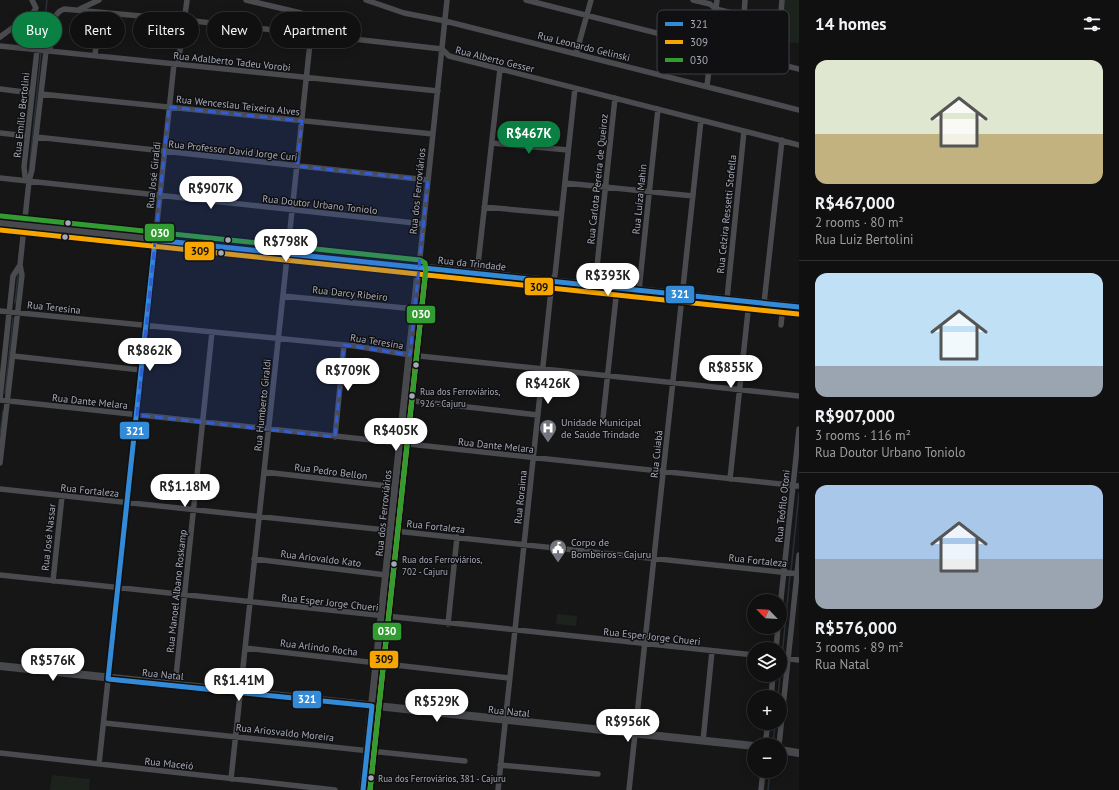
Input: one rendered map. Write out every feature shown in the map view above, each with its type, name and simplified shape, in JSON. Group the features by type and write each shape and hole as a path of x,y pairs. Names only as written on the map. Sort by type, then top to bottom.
{"street":[{"path":"0,37 33,13 36,8 32,0"},
{"path":"80,10 99,0"},
{"name":"Rua José Giraldi","path":"186,12 187,0"},
{"path":"246,0 297,12"},
{"name":"Rua Leonardo Gelinski","path":"366,0 404,14 445,21 657,74"},
{"name":"Rua dos Ferroviários","path":"363,790 447,0"},
{"path":"526,0 657,33"},
{"path":"576,54 591,0"},
{"path":"693,0 710,4 716,9 720,10"},
{"path":"710,4 716,0"},
{"path":"716,0 716,9"},
{"path":"744,10 745,0"},
{"path":"781,10 782,0"},
{"name":"Rua Alberto Gesser","path":"64,9 99,12"},
{"name":"Rua Emílio Bertolini","path":"0,463 1,444 4,436 22,275 20,265 29,181 32,170 41,94 54,19 59,12 64,9"},
{"name":"Rua Alberto Gesser","path":"199,22 270,29"},
{"name":"Rua Alberto Gesser","path":"361,40 442,49 449,56 799,145"},
{"name":"Rua Adalberto Tadeu Vorobi","path":"0,46 438,91"},
{"path":"94,56 95,48"},
{"name":"Rua José Giraldi","path":"99,764 128,503 164,151 169,107 179,48"},
{"name":"Rua Humberto Giraldi","path":"231,779 309,48"},
{"name":"Rua Emílio Bertolini","path":"29,181 24,172 37,50"},
{"path":"789,66 799,69"},
{"path":"477,273 500,69"},
{"name":"Rua Leonardo Gelinski","path":"658,74 799,110"},
{"path":"707,86 708,74"},
{"name":"Rua Roraima","path":"498,790 542,369 552,281 555,275 575,88"},
{"path":"0,90 32,93"},
{"name":"Rua Wenceslau Teixeira Alves","path":"41,94 433,134"},
{"name":"Rua Carlota Pereira de Queiroz","path":"595,286 615,98"},
{"name":"Rua Luíza Mahin","path":"639,290 658,109"},
{"name":"Rua Cuiabá","path":"629,790 701,120"},
{"name":"Rua Celzira Ressetti Stofella","path":"727,299 744,131"},
{"path":"0,133 28,136"},
{"name":"Rua Professor David Jorge Curi","path":"36,137 428,180"},
{"path":"764,303 782,140"},
{"path":"492,143 568,150"},
{"name":"Rua Doutor Urbano Toniolo","path":"0,178 424,224"},
{"path":"565,182 693,196"},
{"path":"484,207 561,214"},
{"name":"Rua da Trindade","path":"0,223 799,307"},
{"name":"Rua Emílio Bertolini","path":"0,400 13,276 20,265"},
{"path":"603,418 617,288"},
{"name":"Rua Darcy Ribeiro","path":"283,296 414,309"},
{"path":"730,479 749,302"},
{"path":"781,325 783,305"},
{"name":"Rua Teresina","path":"0,311 344,345 410,355 799,396"},
{"name":"Rua Manoel Albano Roskamp","path":"174,686 212,332"},
{"path":"335,436 344,345"},
{"path":"13,356 142,370"},
{"name":"Rua Dante Melara","path":"0,400 796,486"},
{"path":"405,400 538,415"},
{"name":"Rua Teófilo Otoni","path":"782,594 796,486 799,429"},
{"name":"Rua Pedro Bellon","path":"264,472 396,487"},
{"name":"Rua Fortaleza","path":"0,489 798,573"},
{"name":"Rua José Nassar","path":"53,581 62,496"},
{"path":"448,624 457,538"},
{"path":"780,738 799,555"},
{"name":"Rua Ariovaldo Kato","path":"254,559 386,575"},
{"name":"Rua Esper Jorge Chueri","path":"0,575 184,596 747,654"},
{"name":"Rua Arlindo Rocha","path":"245,648 510,678"},
{"path":"703,741 712,651"},
{"path":"788,659 799,660"},
{"name":"Rua Natal","path":"0,666 108,679 747,745"},
{"name":"Rua Ariosvaldo Moreira","path":"104,723 465,761"},
{"path":"787,751 799,753"},
{"name":"Rua Maceió","path":"0,753 335,790"},
{"path":"500,765 598,774"},
{"path":"761,790 762,778"}],"highlighted area":[{"path":"169,107 302,121 297,166 428,180 410,355 344,345 335,437 137,415"}],"shaded area":[{"path":"784,0 799,0 799,43 789,42 789,10 783,10"},
{"path":"557,614 577,616 576,626 556,624"},
{"path":"52,775 90,779 89,790 50,790"}],"waterway":[{"path":"46,12 47,0"},
{"path":"29,172 41,52"},
{"path":"15,303 18,274"},
{"path":"5,393 13,318"},
{"path":"0,435 3,411"},
{"path":"791,571 799,493"},
{"path":"783,642 790,575"},
{"path":"779,682 779,690"},
{"path":"774,730 774,738"},
{"path":"768,790 769,778"}],"transit line":[{"name":"030","path":"1,216 420,260 425,263 426,268 370,790"},
{"name":"309","path":"0,230 798,314"},
{"name":"321","path":"363,790 372,706 108,679 155,240 799,307"},
{"name":"309","path":"370,790 426,268"}],"place":[{"name":"Rua dos Ferroviários, 926 - Cajuru","path":"412,396"},
{"name":"Unidade Municipal de Saúde Trindade","path":"548,443"},
{"name":"Corpo de Bombeiros - Cajuru","path":"558,563"},
{"name":"Rua dos Ferroviários, 702 - Cajuru","path":"394,564"},
{"name":"Rua dos Ferroviários, 381 - Cajuru","path":"371,778"}]}
